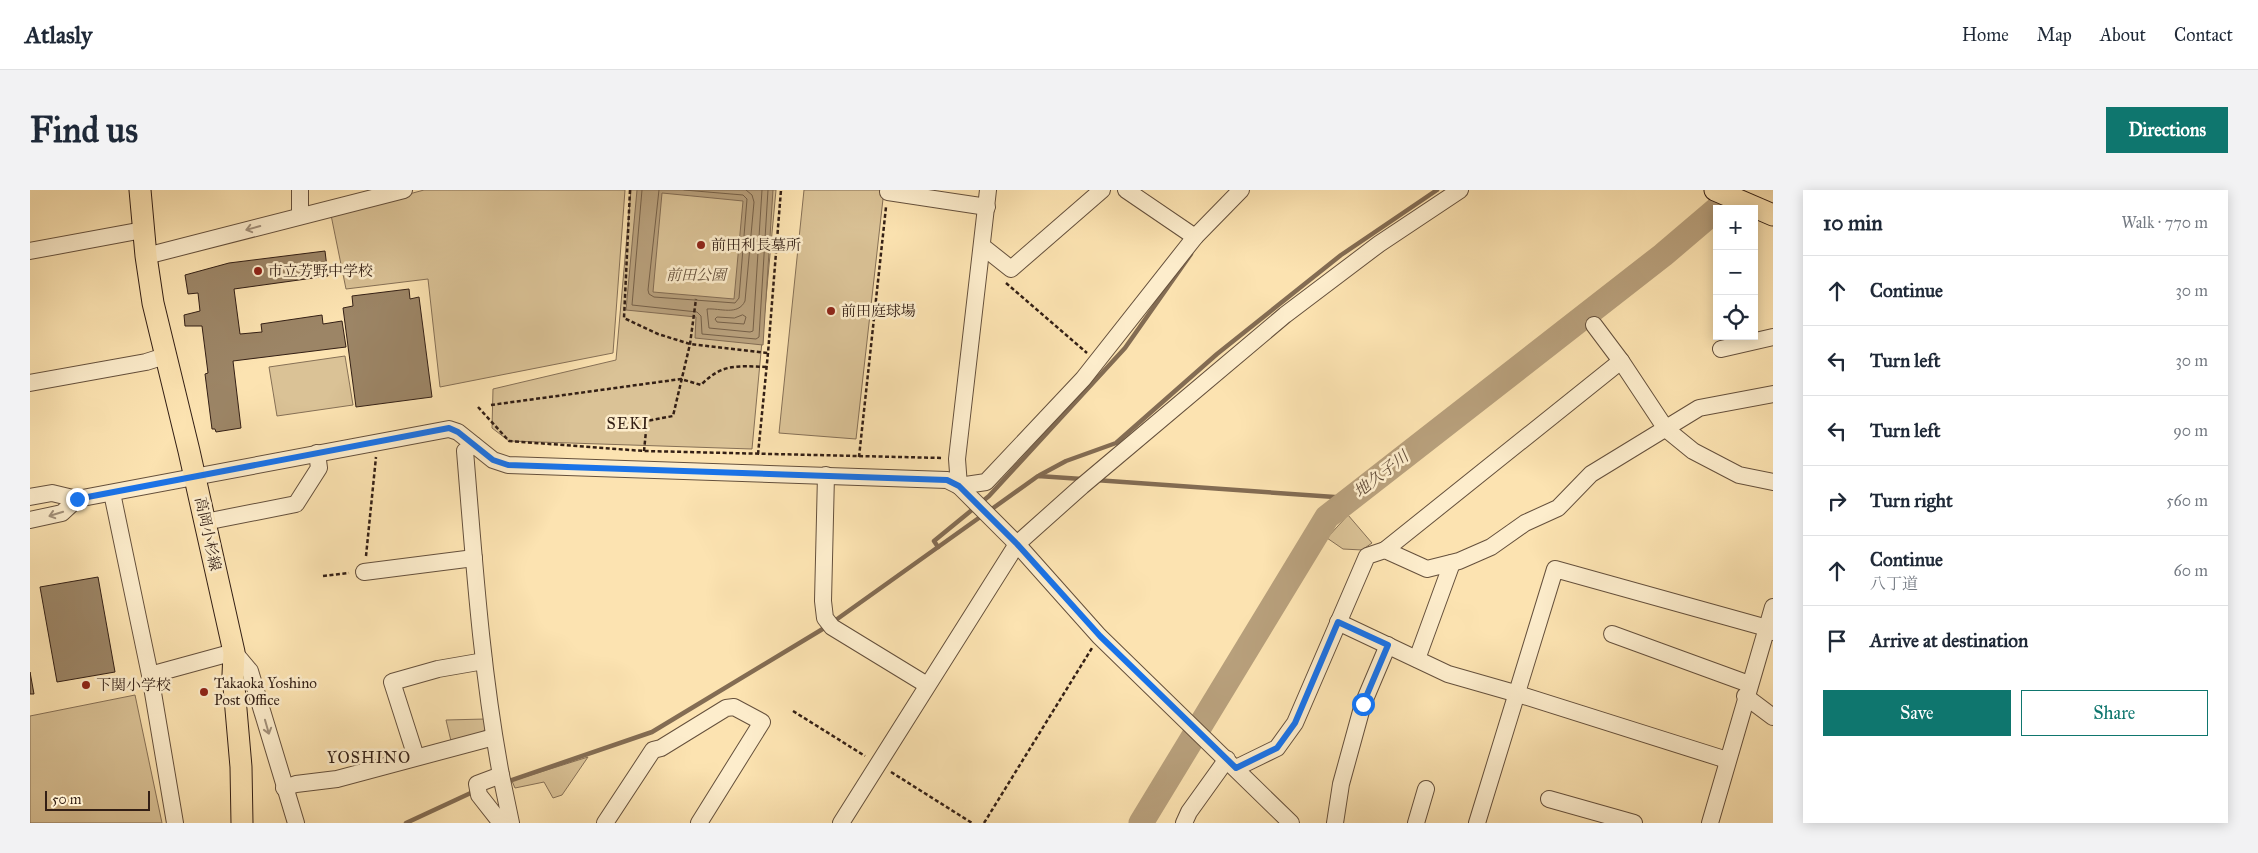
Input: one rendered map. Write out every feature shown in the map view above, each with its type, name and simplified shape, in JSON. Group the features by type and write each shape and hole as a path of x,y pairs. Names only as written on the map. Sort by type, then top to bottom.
{"main road":[{"name":"高岡小杉線","path":"140,190 146,256 165,356 195,477 234,652 233,675 241,767 242,823"},
{"path":"1718,192 1773,215"}],"street":[{"path":"300,190 300,216"},
{"path":"146,256 404,190"},
{"path":"959,486 957,459 988,190"},
{"path":"982,246 1011,269 1102,190"},
{"path":"1126,190 1195,238"},
{"path":"959,486 986,482 1097,362 1195,238 1241,190"},
{"path":"841,823 1017,544 1082,486 1285,315 1379,244 1460,190"},
{"path":"888,192 987,206"},
{"path":"30,251 143,230"},
{"path":"1594,326 1621,361 1666,428 1693,451 1738,475 1773,482"},
{"path":"1721,349 1773,336"},
{"path":"30,383 146,362 165,356"},
{"path":"1184,823 1189,812 1232,763 1277,748 1295,723 1367,556 1386,550 1621,361"},
{"path":"1386,550 1426,569 1452,563 1492,547 1525,522 1558,508 1591,474 1699,408 1773,394"},
{"path":"30,505 195,477 449,428 458,432 493,460 508,465 947,480 959,486 1017,544 1100,636 1232,763 1290,823"},
{"path":"474,445 465,451 484,661 494,737 511,823"},
{"path":"205,522 296,504 319,468 317,453"},
{"path":"826,475 823,601 829,623 927,686"},
{"path":"112,492 150,675 175,823"},
{"path":"30,496 52,493 70,499"},
{"path":"30,520 62,513 70,499"},
{"path":"364,572 474,558"},
{"path":"1417,659 1452,563"},
{"path":"1477,823 1555,569 1770,630"},
{"path":"1710,823 1747,690 1770,630 1773,607"},
{"path":"1338,622 1448,674 1518,694 1727,760"},
{"path":"1612,634 1747,690 1773,716"},
{"path":"1335,823 1341,784 1363,704 1388,645"},
{"path":"150,675 234,652 250,671 296,823"},
{"path":"416,757 392,682 438,669 484,661"},
{"path":"606,823 653,750 661,748 726,708 734,707 762,722 699,823"},
{"path":"284,788 296,784 337,779 494,737"},
{"path":"501,823 478,790 477,784 502,781"},
{"path":"1416,823 1426,790"},
{"path":"1549,799 1634,823"}],"path":[{"path":"630,190 624,318 658,334 690,344 768,353"},
{"path":"755,472 767,367 780,190"},
{"path":"859,457 888,192"},
{"path":"980,266 986,266 1097,362"},
{"path":"642,469 647,421 673,416 690,344 696,299"},
{"path":"491,405 681,379 701,385 713,373 737,366 767,367"},
{"path":"478,407 508,441 644,451 957,459"},
{"path":"323,576 364,572 376,443"},
{"path":"984,823 1100,636"}],"green space":[{"path":"424,190 625,190 613,353 440,387 428,279 346,289 331,215"},
{"name":"前田公園","path":"631,190 776,190 752,449 509,441 492,428 493,389 616,360"},
{"name":"前田庭球場","path":"804,190 884,190 856,439 779,433"},
{"path":"345,356 353,405 277,416 269,367"},
{"path":"1348,515 1372,543 1362,550 1343,549 1327,538"},
{"path":"135,695 162,823 30,823 30,716"},
{"path":"485,719 486,729 480,734 451,741 446,720"},
{"path":"588,757 562,795 553,798 544,782 515,788 512,781"}],"water":[{"path":"637,190 773,190 763,345 695,338 696,317 626,310","holes":["662,193 743,201 734,299 653,292"]}],"building":[{"path":"325,251 328,276 234,289 240,334 262,332 261,324 322,315 323,324 342,321 346,347 233,361 241,428 216,432 215,429 212,429 205,374 208,373 202,326 185,326 184,315 200,311 198,293 188,294 185,275 229,263"},
{"path":"409,289 410,299 419,297 432,397 356,407 343,308 353,306 352,296"},
{"path":"98,577 115,672 57,682 40,587"},
{"path":"30,672 34,694 30,694"}],"waterway":[{"path":"1040,475 1066,461 1116,443 1217,354 1341,255 1437,190"},
{"name":"地久子川","path":"1141,823 1327,517 1663,255 1713,212"},
{"path":"938,547 934,541 989,496 1125,348 1191,254"},
{"path":"989,511 1038,476 1082,479"},
{"path":"1095,480 1349,498"},
{"path":"506,782 652,732 826,627 983,515"},
{"path":"406,823 475,791"}],"place":[{"name":"前田利長墓所","path":"701,245"},
{"name":"市立芳野中学校","path":"258,271"},
{"name":"前田庭球場","path":"831,311"},
{"name":"下関小学校","path":"86,685"},
{"name":"Takaoka Yoshino Post Office","path":"204,692"}],"district":[{"name":"SEKI","path":"628,423"},
{"name":"YOSHINO","path":"369,757"}],"route":[{"path":"77,499 449,428 458,432 493,460 508,465 947,480 959,486 1017,544 1100,636 1236,768 1277,748 1295,723 1338,622 1388,645 1363,704"}]}
